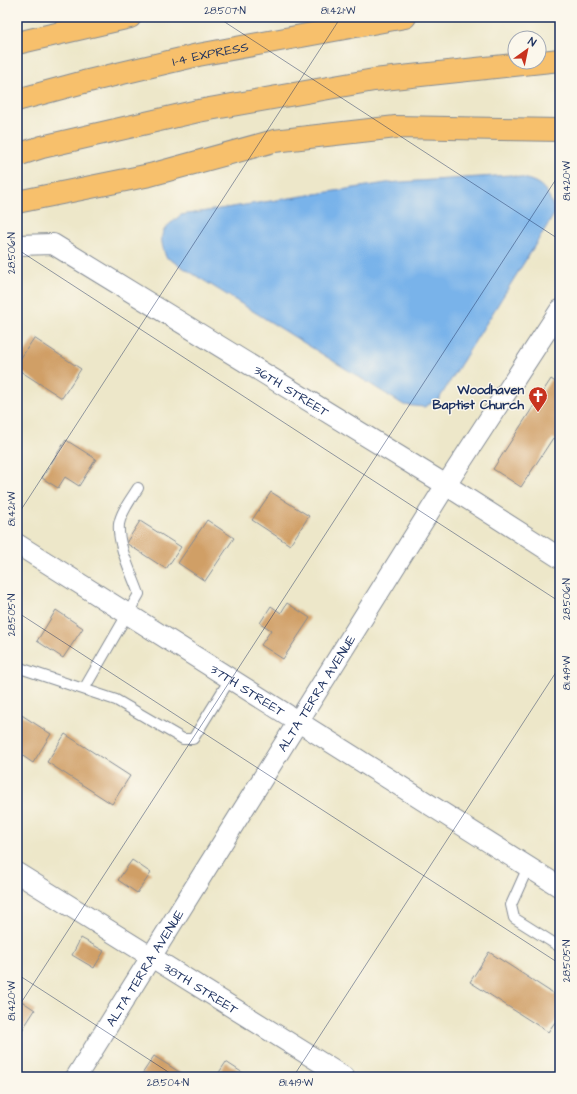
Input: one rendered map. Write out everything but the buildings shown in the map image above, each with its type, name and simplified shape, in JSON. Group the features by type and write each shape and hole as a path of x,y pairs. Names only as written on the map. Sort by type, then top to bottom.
{"highway":[{"path":"17,43 130,17"},
{"name":"I-4 EXPRESS","path":"17,100 84,82 198,55 405,17"},
{"path":"17,155 213,108 374,80 560,60"},
{"path":"17,202 150,175 274,141 396,127 560,130"}],"street":[{"name":"36TH STREET","path":"17,245 53,244 446,485 560,558"},
{"name":"ALTA TERRA AVENUE","path":"76,1077 150,956 446,485 560,310"},
{"name":"37TH STREET","path":"18,546 560,887"},
{"name":"38TH STREET","path":"17,873 344,1077"}],"lane":[{"path":"84,689 139,594 127,563 120,536 119,524 122,514 138,488"},
{"path":"17,667 116,700 182,740 193,738 230,678"},
{"path":"528,867 511,906 514,918 560,947"}],"water":[{"path":"511,175 535,182 540,185 548,195 555,213 439,399 424,407 404,405 166,257 163,249 163,232 169,224 181,215 386,183"}],"place":[{"name":"Woodhaven Baptist Church","path":"538,413"}]}
